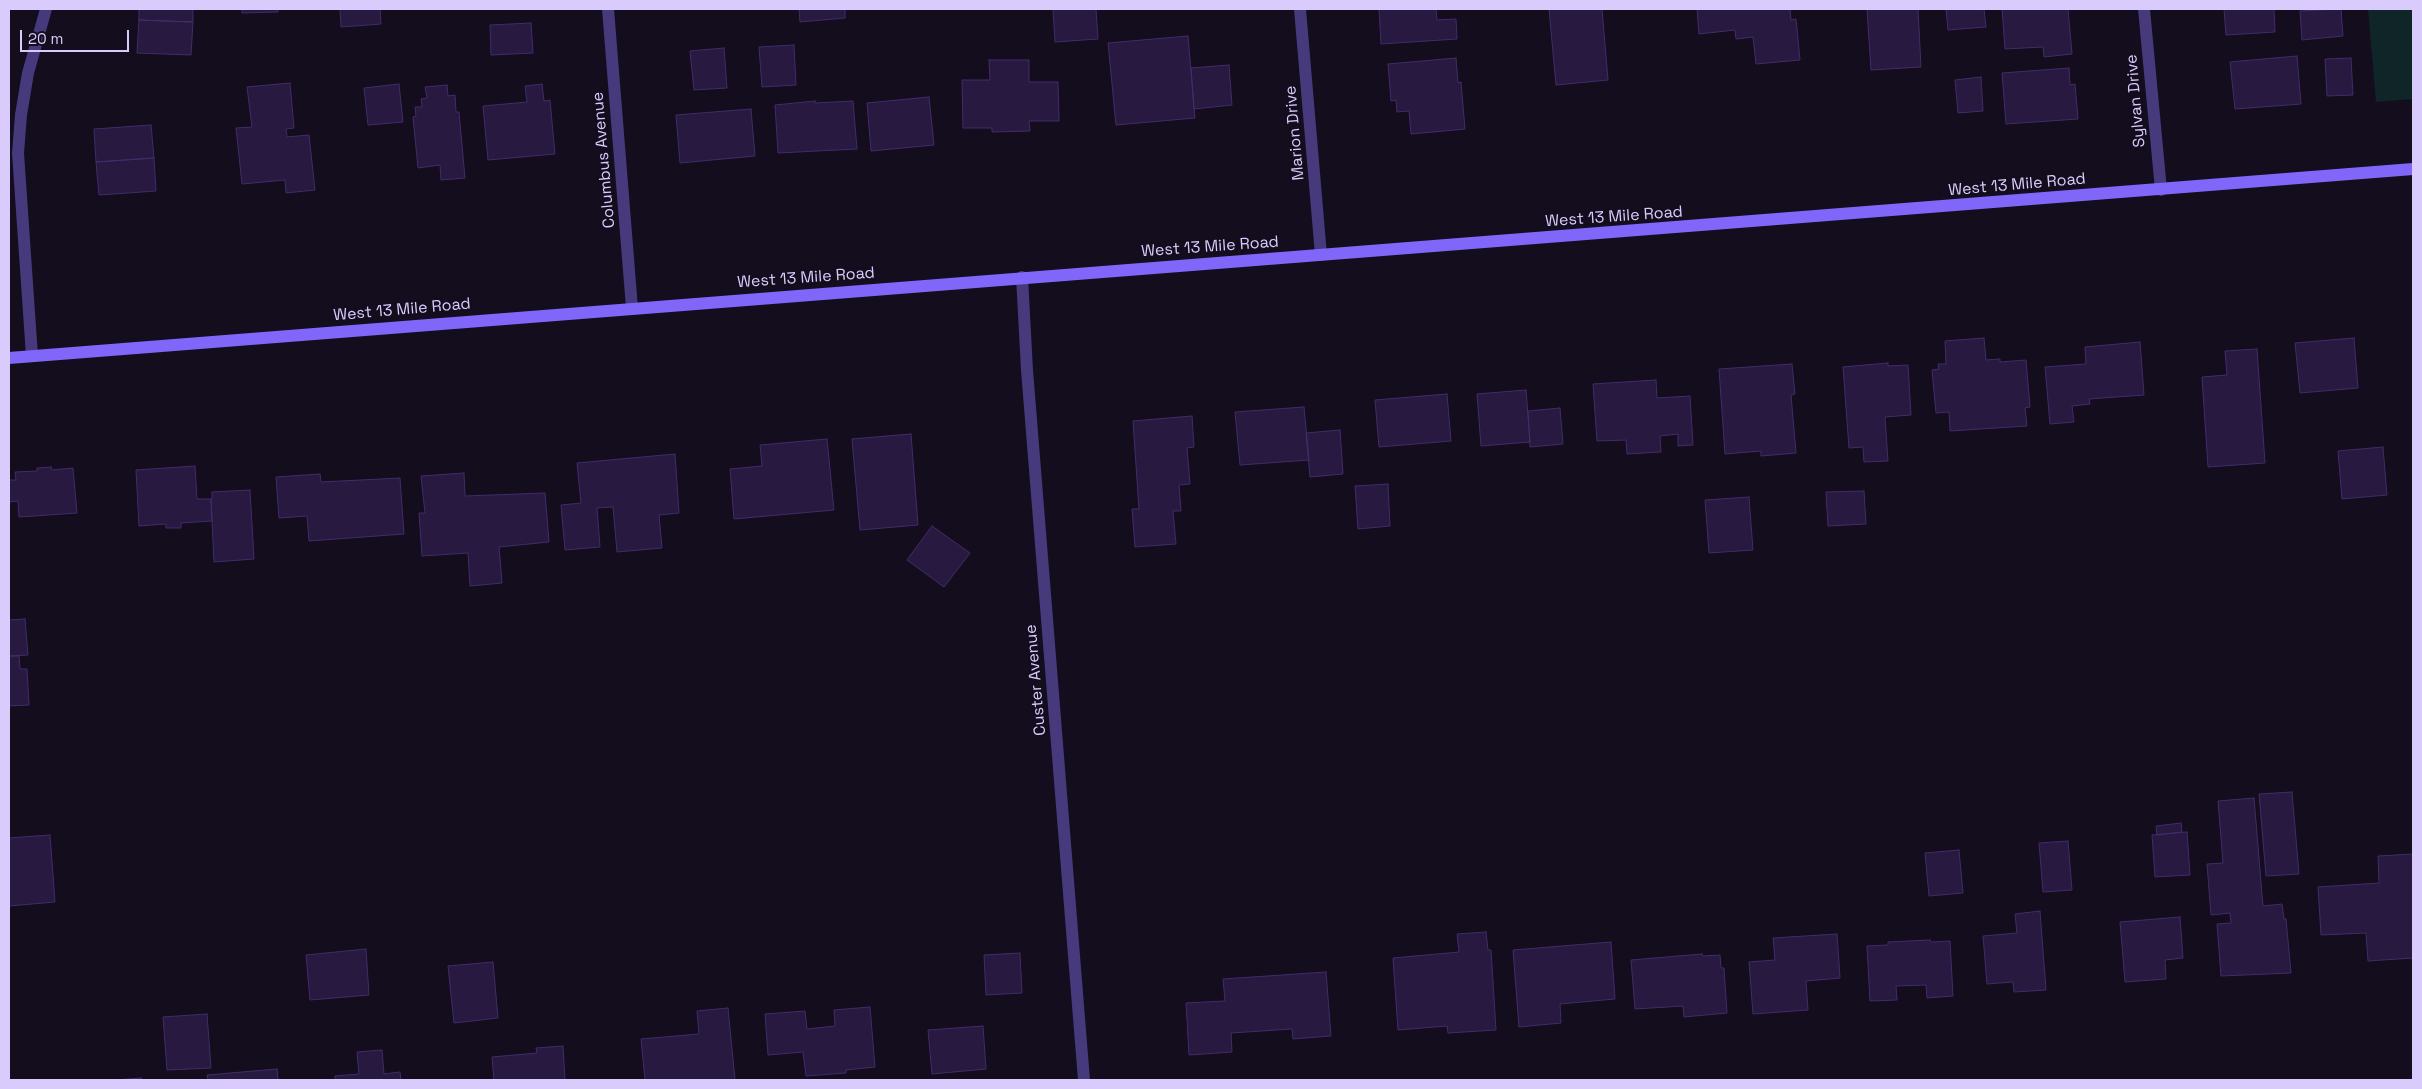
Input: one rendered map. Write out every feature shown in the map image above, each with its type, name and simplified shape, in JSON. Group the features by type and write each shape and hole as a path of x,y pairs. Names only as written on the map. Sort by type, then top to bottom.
{"main road":[{"name":"West 13 Mile Road","path":"9,358 2413,169"}],"street":[{"path":"32,356 18,153 21,115 28,73 46,9"},
{"name":"Columbus Avenue","path":"608,9 632,308"},
{"name":"Marion Drive","path":"1300,9 1322,255"},
{"name":"Sylvan Drive","path":"2144,9 2161,190"},
{"name":"Custer Avenue","path":"1022,277 1028,380 1084,1080"}],"green space":[{"path":"2368,9 2413,9 2413,99 2376,102"}],"building":[{"path":"139,9 193,9 193,22 139,20"},
{"path":"242,9 278,9 278,12 242,13"},
{"path":"340,9 380,9 381,24 341,27"},
{"path":"799,9 845,9 845,18 800,22"},
{"path":"1053,9 1096,9 1098,39 1055,42"},
{"path":"1379,9 1436,9 1437,20 1456,19 1457,39 1381,44"},
{"path":"1549,9 1602,9 1608,80 1556,85"},
{"path":"1697,9 1790,9 1791,20 1796,19 1800,60 1756,64 1753,37 1736,39 1735,30 1699,34"},
{"path":"1867,9 1918,9 1921,67 1871,70"},
{"path":"1946,9 1984,9 1986,27 1948,30"},
{"path":"2002,9 2068,9 2072,54 2044,57 2043,47 2005,49"},
{"path":"2224,9 2274,9 2275,32 2226,35"},
{"path":"2341,9 2343,36 2302,40 2300,11"},
{"path":"139,20 193,22 191,55 137,53"},
{"path":"531,23 533,53 491,55 490,25"},
{"path":"1188,36 1195,118 1116,125 1108,43"},
{"path":"794,45 796,85 762,87 759,47"},
{"path":"724,48 727,88 694,90 690,51"},
{"path":"2297,56 2301,104 2235,109 2230,62"},
{"path":"1456,58 1458,83 1461,82 1465,129 1411,134 1409,111 1397,112 1396,100 1391,101 1388,64"},
{"path":"2351,58 2353,95 2327,96 2325,59"},
{"path":"989,60 1029,60 1029,82 1058,82 1059,121 1029,121 1030,131 992,132 992,128 963,128 962,80 990,80"},
{"path":"1229,65 1232,105 1194,109 1191,68"},
{"path":"2069,68 2070,85 2075,84 2078,119 2006,124 2002,73"},
{"path":"1981,77 1983,111 1958,113 1955,80"},
{"path":"290,83 294,128 286,129 287,137 309,135 315,190 286,193 285,180 242,184 236,128 252,127 247,87"},
{"path":"399,84 403,122 368,125 364,88"},
{"path":"542,84 544,101 550,100 555,154 488,160 483,106 527,102 525,86"},
{"path":"447,85 448,96 455,95 456,112 459,112 465,178 441,180 440,165 418,168 413,117 416,116 415,107 422,107 421,99 427,98 425,87"},
{"path":"929,97 934,145 871,151 867,103"},
{"path":"815,101 815,103 853,101 857,149 778,153 775,105"},
{"path":"751,109 755,156 680,163 676,115"},
{"path":"151,125 154,158 96,162 94,129"},
{"path":"154,158 156,191 99,195 96,162"},
{"path":"1984,338 1986,360 2000,359 2000,362 2026,360 2030,407 2025,408 2027,426 1950,431 1949,412 1936,413 1932,370 1939,369 1938,364 1946,364 1945,341"},
{"path":"2354,338 2358,388 2300,393 2295,343"},
{"path":"2140,342 2144,395 2089,399 2090,404 2072,406 2074,422 2050,424 2045,367 2086,364 2085,347"},
{"path":"2257,349 2265,463 2208,467 2202,377 2227,375 2225,351"},
{"path":"1888,363 1888,366 1908,365 1911,415 1885,417 1888,461 1864,462 1863,447 1849,448 1843,367"},
{"path":"1792,364 1795,394 1791,395 1796,453 1761,456 1761,451 1725,454 1719,369"},
{"path":"1656,380 1657,398 1690,396 1693,445 1678,446 1678,434 1660,436 1661,452 1627,454 1626,440 1597,441 1593,384"},
{"path":"1526,390 1530,442 1481,446 1477,394"},
{"path":"1447,394 1451,441 1379,447 1375,400"},
{"path":"1304,407 1309,460 1240,465 1235,412"},
{"path":"1560,408 1563,444 1530,447 1528,411"},
{"path":"1192,416 1194,447 1187,448 1190,484 1179,485 1181,511 1173,511 1176,544 1135,547 1132,509 1139,509 1133,421"},
{"path":"1340,430 1343,474 1310,477 1306,433"},
{"path":"911,434 918,525 860,530 852,439"},
{"path":"827,439 834,510 734,519 730,469 762,466 760,445"},
{"path":"2383,447 2387,495 2342,499 2338,451"},
{"path":"675,454 679,513 659,515 662,548 617,552 613,507 597,508 600,547 565,550 561,505 581,503 577,463"},
{"path":"195,466 197,499 211,499 212,521 181,523 181,528 166,528 166,524 139,526 136,470"},
{"path":"51,467 52,470 73,468 77,513 19,517 18,501 9,502 9,480 16,480 15,472 37,471 37,468"},
{"path":"464,473 465,496 545,493 549,542 499,547 502,583 470,586 468,553 422,556 419,513 425,513 421,476"},
{"path":"320,474 321,482 400,478 404,534 309,541 307,516 279,518 276,477"},
{"path":"1388,484 1390,526 1358,529 1355,486"},
{"path":"250,490 254,559 214,562 212,492"},
{"path":"1864,491 1866,524 1828,526 1826,492"},
{"path":"1749,497 1753,550 1709,553 1705,500"},
{"path":"932,526 970,553 944,587 907,560"},
{"path":"25,619 28,655 9,656 9,620"},
{"path":"9,656 19,656 20,669 27,669 29,705 9,706"},
{"path":"2292,792 2299,874 2266,876 2259,794"},
{"path":"2254,798 2263,906 2282,904 2284,919 2286,919 2291,973 2221,976 2217,924 2231,923 2230,913 2211,915 2207,864 2223,863 2218,801"},
{"path":"2181,823 2182,832 2157,835 2156,826"},
{"path":"2187,832 2190,875 2155,877 2152,835"},
{"path":"50,835 55,902 9,906 9,838"},
{"path":"2068,841 2072,890 2043,892 2039,843"},
{"path":"1959,850 1963,893 1929,896 1925,853"},
{"path":"2413,854 2413,958 2368,961 2366,933 2321,935 2318,887 2379,883 2378,856"},
{"path":"2040,911 2046,990 2014,992 2013,982 1987,984 1983,936 2017,933 2015,914"},
{"path":"2180,917 2183,958 2165,960 2166,979 2125,982 2120,922"},
{"path":"1486,932 1488,950 1491,950 1496,1030 1448,1033 1447,1026 1398,1030 1393,958 1459,952 1457,934"},
{"path":"1837,934 1840,978 1806,981 1808,1010 1753,1014 1749,962 1775,960 1773,938"},
{"path":"1930,940 1931,942 1950,941 1953,996 1927,998 1926,985 1896,986 1897,1000 1870,1001 1867,946 1888,945 1888,942"},
{"path":"1611,942 1615,999 1560,1004 1561,1023 1519,1027 1513,950"},
{"path":"366,949 369,995 310,1000 306,955"},
{"path":"1020,953 1022,993 986,995 984,955"},
{"path":"1702,954 1703,956 1720,955 1721,968 1724,968 1727,1013 1684,1017 1683,1006 1635,1009 1631,960"},
{"path":"493,962 498,1018 454,1023 448,966"},
{"path":"1326,972 1331,1036 1293,1039 1292,1029 1231,1033 1232,1052 1189,1055 1186,1003 1225,1001 1223,979"},
{"path":"870,1007 875,1067 846,1070 846,1073 806,1076 803,1052 768,1055 765,1014 805,1011 807,1029 835,1026 834,1010"},
{"path":"728,1008 735,1080 645,1080 641,1039 699,1034 697,1011"},
{"path":"207,1014 211,1068 167,1070 163,1017"},
{"path":"983,1026 986,1069 932,1074 928,1030"},
{"path":"563,1046 565,1080 494,1080 492,1057 537,1053 536,1048"},
{"path":"382,1050 384,1074 400,1072 401,1080 335,1080 335,1076 359,1074 357,1052"},
{"path":"277,1069 278,1080 208,1080 207,1075"},
{"path":"141,1078 141,1080 115,1080"}]}
